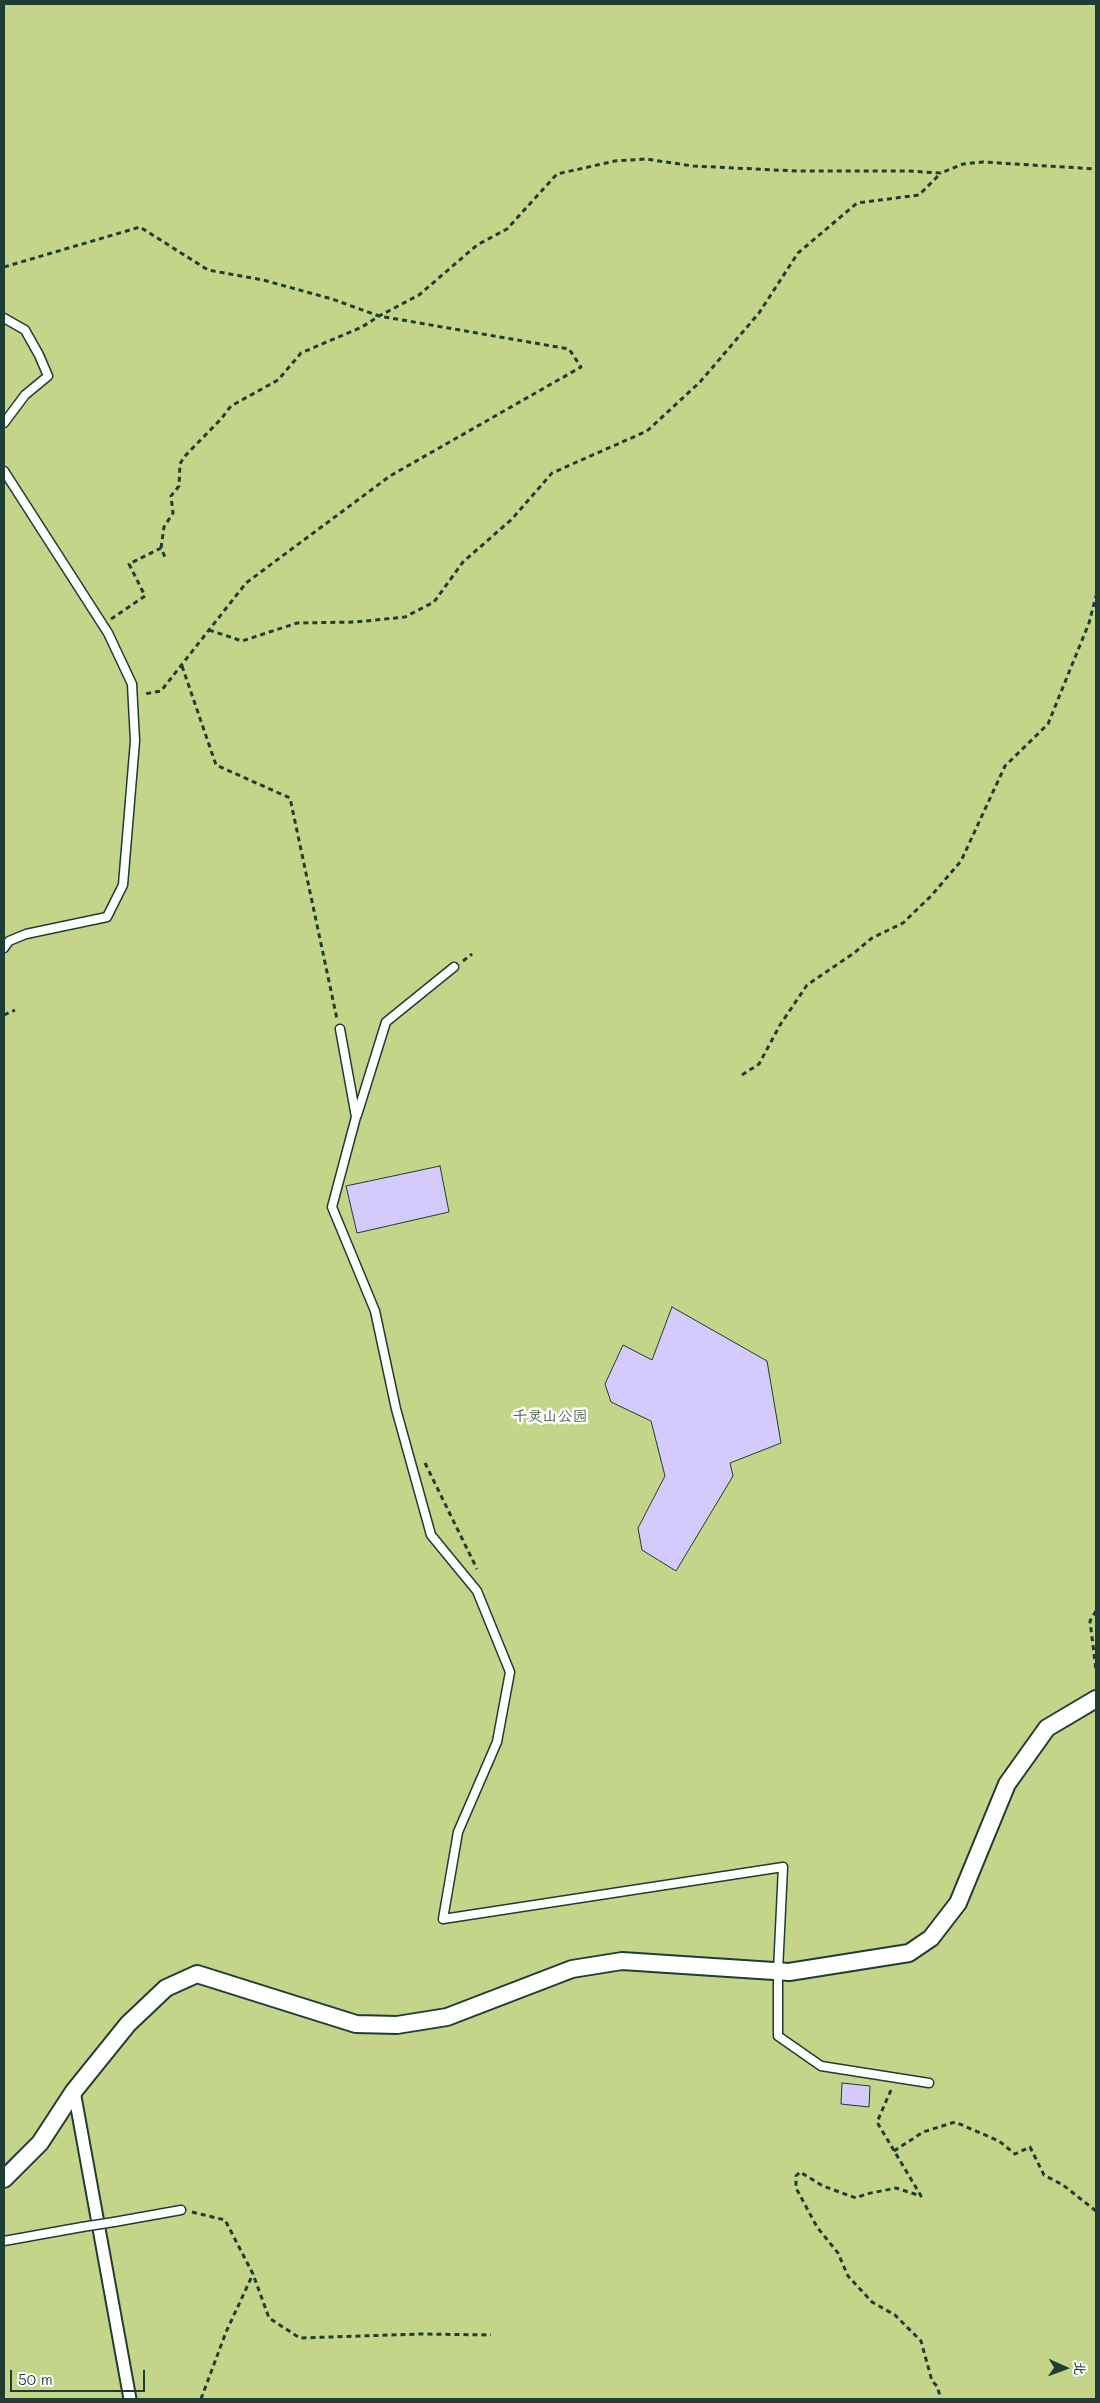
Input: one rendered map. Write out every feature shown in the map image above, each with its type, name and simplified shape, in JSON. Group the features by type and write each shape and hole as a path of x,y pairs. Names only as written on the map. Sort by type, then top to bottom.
{"street":[{"path":"4,2179 40,2143 74,2092 134,2018 166,1988 197,1974 356,2024 397,2025 447,2017 572,1969 622,1961 789,1972 909,1953 931,1938 958,1903 1007,1784 1047,1728 1096,1699"},
{"path":"74,2092 130,2399"}],"lane":[{"path":"4,318 26,330 48,376 25,395 4,423"},
{"path":"4,471 102,624 132,684 135,741 123,885 107,917 26,934 9,941 4,948"},
{"path":"454,967 386,1022 356,1117 332,1207 375,1311 396,1409 431,1534 477,1591 510,1672 497,1742 458,1832 443,1919 783,1867 778,1971 778,2036 820,2066 929,2083"},
{"path":"340,1029 356,1117"},
{"path":"4,2241 181,2210"}],"path":[{"path":"165,557 161,548 164,527 173,513 171,496 179,486 180,464 231,406 278,380 301,354 362,327 420,295 477,245 508,229 557,174 615,160 646,159 712,166 941,173"},
{"path":"209,630 242,641 297,624 356,622 405,617 434,602 463,562 512,520 552,473 647,431 700,382 760,313 798,253 857,203 919,195 941,173 963,164 983,162 1096,169"},
{"path":"4,267 140,227 208,270 263,280 332,299 379,316 569,349 582,367 390,476 246,583 161,691 133,696"},
{"path":"102,624 145,596 129,564 161,548"},
{"path":"742,1075 759,1064 785,1016 807,985 854,953 872,938 903,923 931,896 961,861 1005,766 1048,724 1089,623 1096,596"},
{"path":"182,665 216,765 290,798 340,1029"},
{"path":"4,1014 15,1010"},
{"path":"424,1460 482,1579 477,1591"},
{"path":"1096,1611 1090,1621 1096,1670"},
{"path":"894,2078 890,2094 877,2122 922,2196 896,2188 856,2198 823,2186 800,2172 796,2176 796,2188 817,2227 838,2254 848,2276 872,2302 895,2315 922,2341 932,2381 937,2386 941,2399"},
{"path":"894,2151 923,2132 955,2122 999,2141 1015,2154 1030,2146 1044,2175 1063,2185 1096,2210"},
{"path":"181,2210 225,2220 253,2274 269,2318 300,2338 420,2334 491,2335"},
{"path":"201,2399 226,2332 253,2274"}],"green space":[{"name":"千灵山公园","path":"4,4 1096,4 1096,2399 4,2399"}],"building":[{"path":"440,1166 449,1212 357,1233 346,1186"},
{"path":"672,1307 767,1361 781,1443 730,1463 733,1476 676,1571 642,1550 638,1528 665,1476 651,1421 611,1402 605,1384 623,1345 652,1360"},
{"path":"842,2083 870,2086 869,2107 841,2104"}]}
